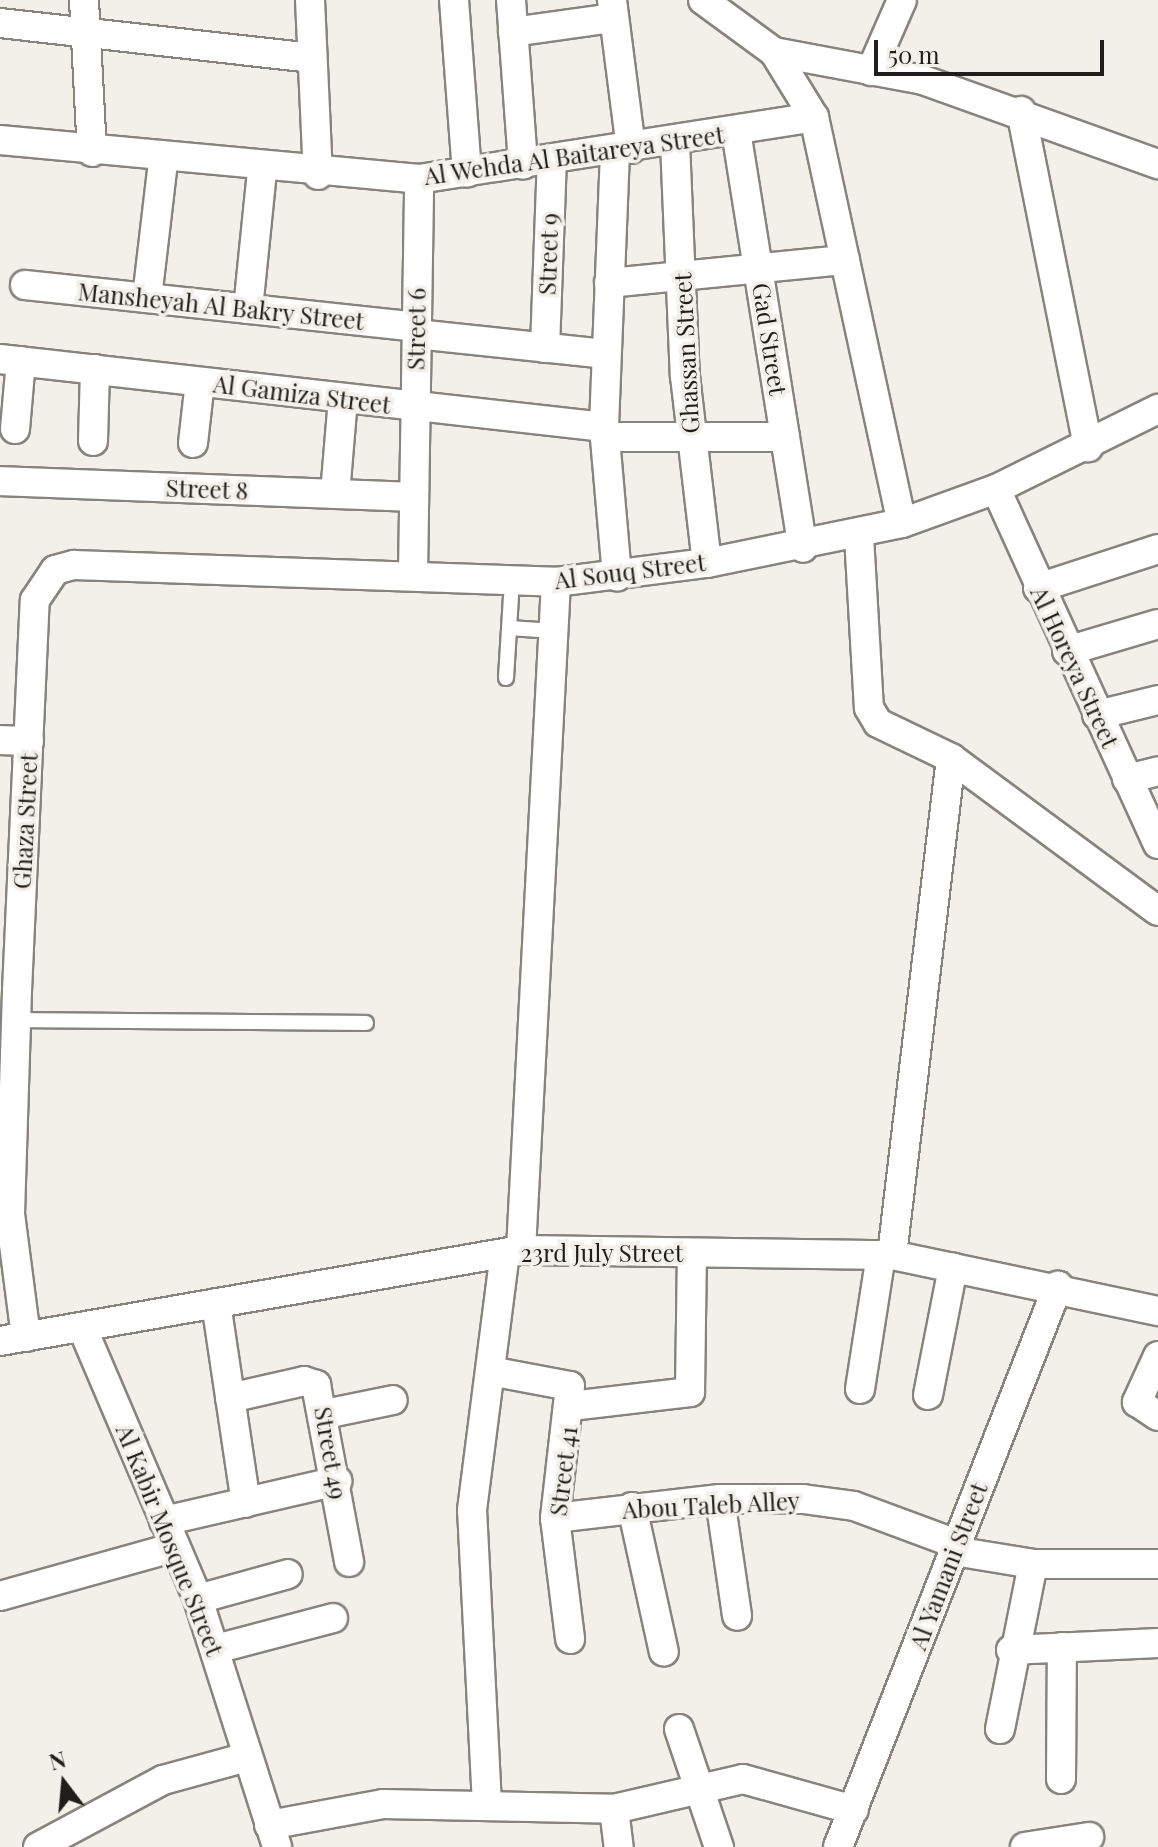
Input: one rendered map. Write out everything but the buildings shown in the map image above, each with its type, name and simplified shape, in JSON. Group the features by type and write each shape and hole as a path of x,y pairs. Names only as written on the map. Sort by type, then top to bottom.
{"street":[{"path":"84,0 92,152"},
{"path":"310,0 318,175"},
{"path":"454,0 467,173"},
{"path":"511,0 523,165"},
{"path":"703,0 742,12 774,52 814,117 902,523"},
{"path":"871,71 902,0"},
{"path":"513,32 613,9 623,151 609,283 604,432 617,576"},
{"path":"0,23 312,58"},
{"path":"774,52 871,71 1021,111 1158,164"},
{"path":"1021,111 1088,447"},
{"name":"Al Wehda Al Baitareya Street","path":"0,140 163,161 318,175 419,179 623,151 814,117"},
{"name":"Gad Street","path":"736,131 803,548"},
{"name":"Ghassan Street","path":"675,142 690,438 707,563"},
{"path":"147,298 163,161"},
{"name":"Street 9","path":"545,348 552,161"},
{"path":"248,309 262,170"},
{"name":"Street 6","path":"413,575 419,179"},
{"path":"609,283 845,260"},
{"name":"Mansheyah Al Bakry Street","path":"25,285 248,309 605,354"},
{"path":"10,360 15,429"},
{"name":"Al Gamiza Street","path":"10,360 604,432 690,438 785,437"},
{"path":"93,441 95,369"},
{"path":"193,443 200,382"},
{"path":"335,494 343,399"},
{"name":"Al Souq Street","path":"74,565 556,582 617,576 803,548 902,523 996,489 1088,447 1158,409"},
{"name":"Street 8","path":"0,481 414,497"},
{"name":"Al Horeya Street","path":"996,489 1038,588 1158,844"},
{"path":"859,536 869,708 892,733 951,758 1158,911"},
{"path":"1038,588 1158,549"},
{"name":"Ghaza Street","path":"13,1339 10,1214 16,1020 8,992 12,866 29,741 35,600 55,570 74,565"},
{"path":"487,1805 471,1552 490,1371 513,1252 556,582"},
{"path":"1067,651 1158,624"},
{"path":"1097,715 1158,700"},
{"path":"0,740 29,741"},
{"path":"860,1389 887,1255 951,758"},
{"path":"1127,779 1158,771"},
{"name":"23rd July Street","path":"13,1339 513,1252 887,1255 1058,1286 1158,1311"},
{"path":"571,1406 690,1392 692,1253"},
{"path":"928,1395 953,1267"},
{"name":"Al Yamani Street","path":"838,1847 1058,1286"},
{"path":"216,1303 246,1503"},
{"name":"Al Kabir Mosque Street","path":"82,1327 198,1599 273,1836"},
{"path":"1158,1356 1137,1402 1158,1416"},
{"name":"Street 41","path":"490,1371 568,1382 571,1406 555,1518 570,1639"},
{"name":"Street 49","path":"230,1398 310,1382 325,1414 349,1562"},
{"path":"325,1414 393,1400"},
{"path":"0,1596 246,1503 337,1481"},
{"path":"720,1499 737,1616"},
{"name":"Abou Taleb Alley","path":"555,1518 720,1499 854,1506 955,1548 1033,1564 1158,1564"},
{"path":"632,1507 664,1652"},
{"path":"1000,1729 1011,1650 1033,1564"},
{"path":"198,1599 288,1574"},
{"path":"216,1649 333,1618"},
{"path":"1011,1650 1158,1643"},
{"path":"1061,1779 1062,1647"},
{"path":"679,1729 694,1786 719,1847"},
{"path":"38,1847 163,1780 247,1757"},
{"path":"273,1836 383,1804 614,1809 694,1786 743,1779 854,1810"},
{"path":"614,1809 619,1847"},
{"path":"1025,1847 1089,1837"}],"lane":[{"path":"506,678 511,596"},
{"path":"509,628 554,631"},
{"path":"16,1020 366,1023"}]}
